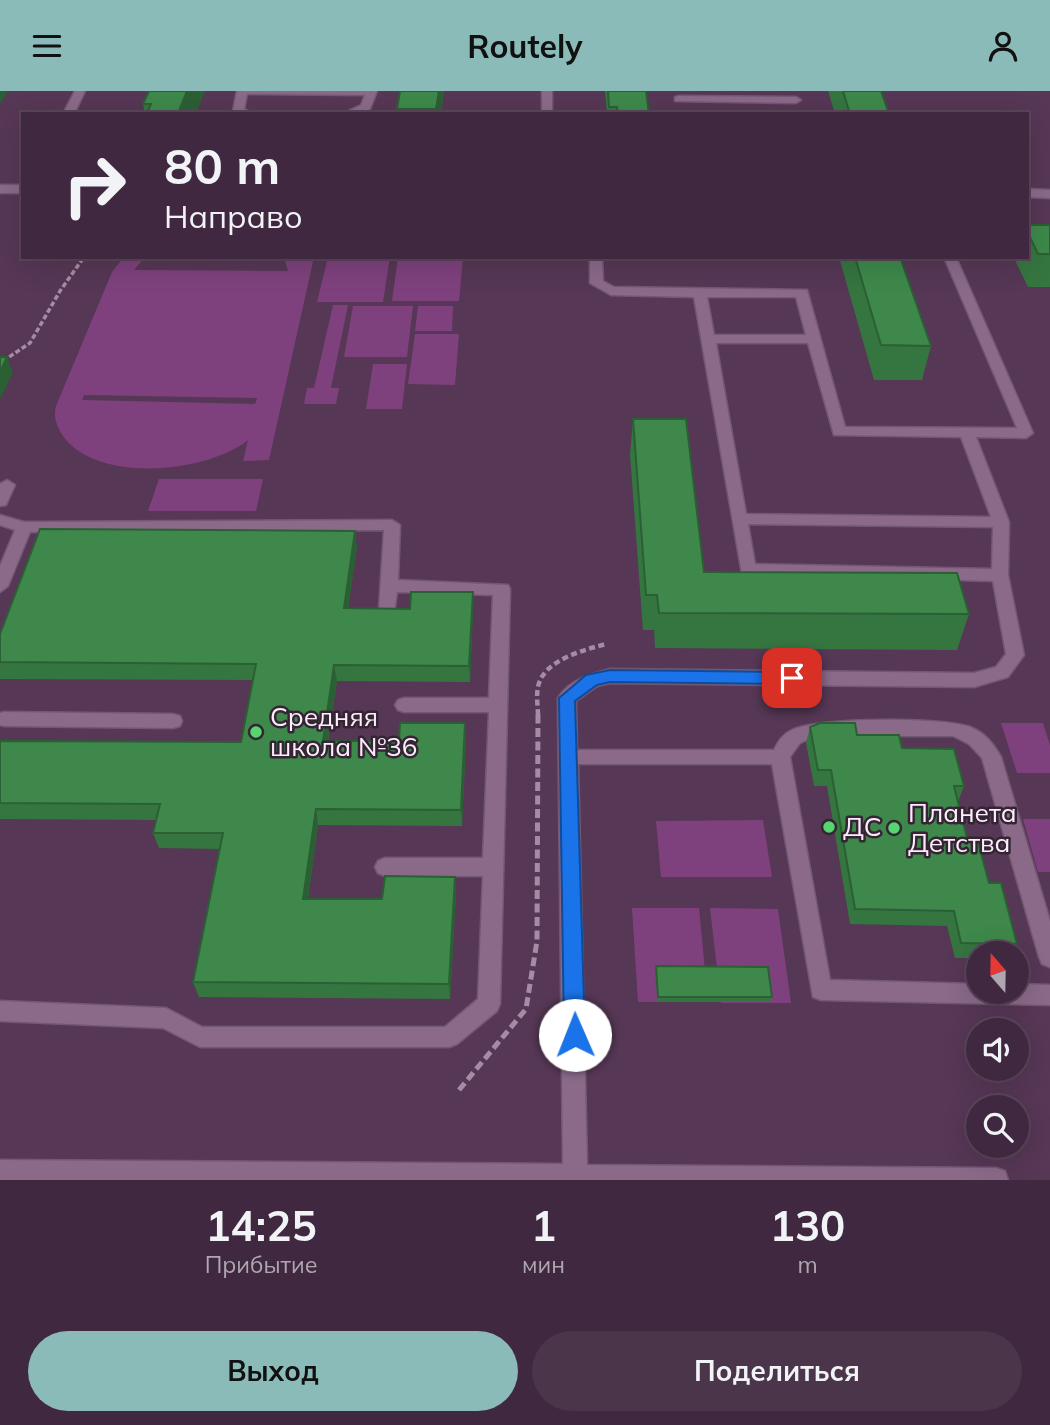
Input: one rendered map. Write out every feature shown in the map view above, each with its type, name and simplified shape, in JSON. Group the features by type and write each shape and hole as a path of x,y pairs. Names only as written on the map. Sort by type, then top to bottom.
{"street":[{"path":"69,112 80,91"},
{"path":"242,112 238,111 242,91 372,91 366,107 352,112"},
{"path":"547,91 547,112"},
{"path":"678,95 796,101"},
{"path":"0,203 4,189"},
{"path":"1029,194 1050,194"},
{"path":"596,259 597,283 611,291 802,293 839,432 1026,433 951,259"},
{"path":"700,293 748,570 1000,575"},
{"path":"709,339 814,339"},
{"path":"575,1175 567,698 592,680 610,676 974,680 1002,673 1015,655 1000,575 1000,522 967,434"},
{"path":"0,501 7,485"},
{"path":"0,520 24,527 392,525 387,608"},
{"path":"740,520 1000,522"},
{"path":"0,586 24,527"},
{"path":"0,1011 166,1018 200,1037 449,1037 489,1004 491,867 502,589 389,586"},
{"path":"404,705 498,705"},
{"path":"4,719 173,721"},
{"path":"1050,957 991,757 984,743 969,733 953,729 816,729 786,741 779,757 821,990 1050,995"},
{"path":"569,757 779,757"},
{"path":"386,867 491,867"},
{"path":"0,1172 481,1178 575,1175 996,1180"}],"path":[{"path":"0,363 30,343 60,291 83,259"},
{"path":"459,1090 526,1009 534,974 537,941 538,685 549,667 568,655 606,644"}],"shaded area":[{"path":"122,259 143,259 134,270 288,271 285,259 314,259 269,460 243,461 248,440 207,460 180,466 126,467 100,462 79,451 63,436 56,422 56,406 112,272","holes":["84,395 257,398 255,404 82,400"]},
{"path":"328,259 390,259 383,302 317,302"},
{"path":"398,259 463,259 459,301 392,301"},
{"path":"333,305 348,305 331,388 339,388 336,404 304,404 307,388 314,388"},
{"path":"353,306 413,306 407,357 344,357"},
{"path":"418,306 453,306 452,331 415,331"},
{"path":"415,334 459,334 455,385 408,384"},
{"path":"373,364 407,364 402,409 366,409"},
{"path":"159,479 263,479 256,511 148,511"},
{"path":"1001,723 1043,723 1050,745 1050,773 1017,773"},
{"path":"1023,819 1050,819 1050,872 1038,872"},
{"path":"763,820 772,877 661,877 656,821"},
{"path":"632,908 699,908 708,1002 638,1002"},
{"path":"710,908 778,909 791,1003 721,1003"}],"building":[{"path":"149,91 187,91 179,111 148,111 151,104 143,104"},
{"path":"400,91 439,91 436,109 397,109"},
{"path":"608,91 646,91 649,112 618,112 617,107 609,107"},
{"path":"843,91 881,91 888,111 849,111"},
{"path":"1029,225 1050,225 1050,254 1038,254 1029,235"},
{"path":"856,259 901,259 931,346 881,345"},
{"path":"0,357 7,357 0,372"},
{"path":"633,419 686,419 704,572 957,573 969,614 659,613 657,595 646,595"},
{"path":"40,529 355,531 344,608 410,609 411,592 473,592 469,666 334,665 323,741 399,741 400,723 465,723 461,810 316,809 303,899 382,899 385,876 455,877 449,984 193,982 223,833 153,833 160,804 0,803 0,741 241,742 256,664 0,662 0,634"},
{"name":"Планета Детства","path":"820,723 855,723 857,735 899,735 902,748 954,749 964,786 954,786 967,838 977,838 989,883 1001,883 1016,941 961,943 954,911 855,909 831,770 818,770 810,727"},
{"path":"656,966 768,967 772,997 658,997"}],"place":[{"name":"Средняя школа №36","path":"256,732"},
{"name":"ДС","path":"829,827"},
{"name":"Планета Детства","path":"894,828"}],"route":[{"path":"575,1035 567,698 580,686 610,676 792,678"}]}
